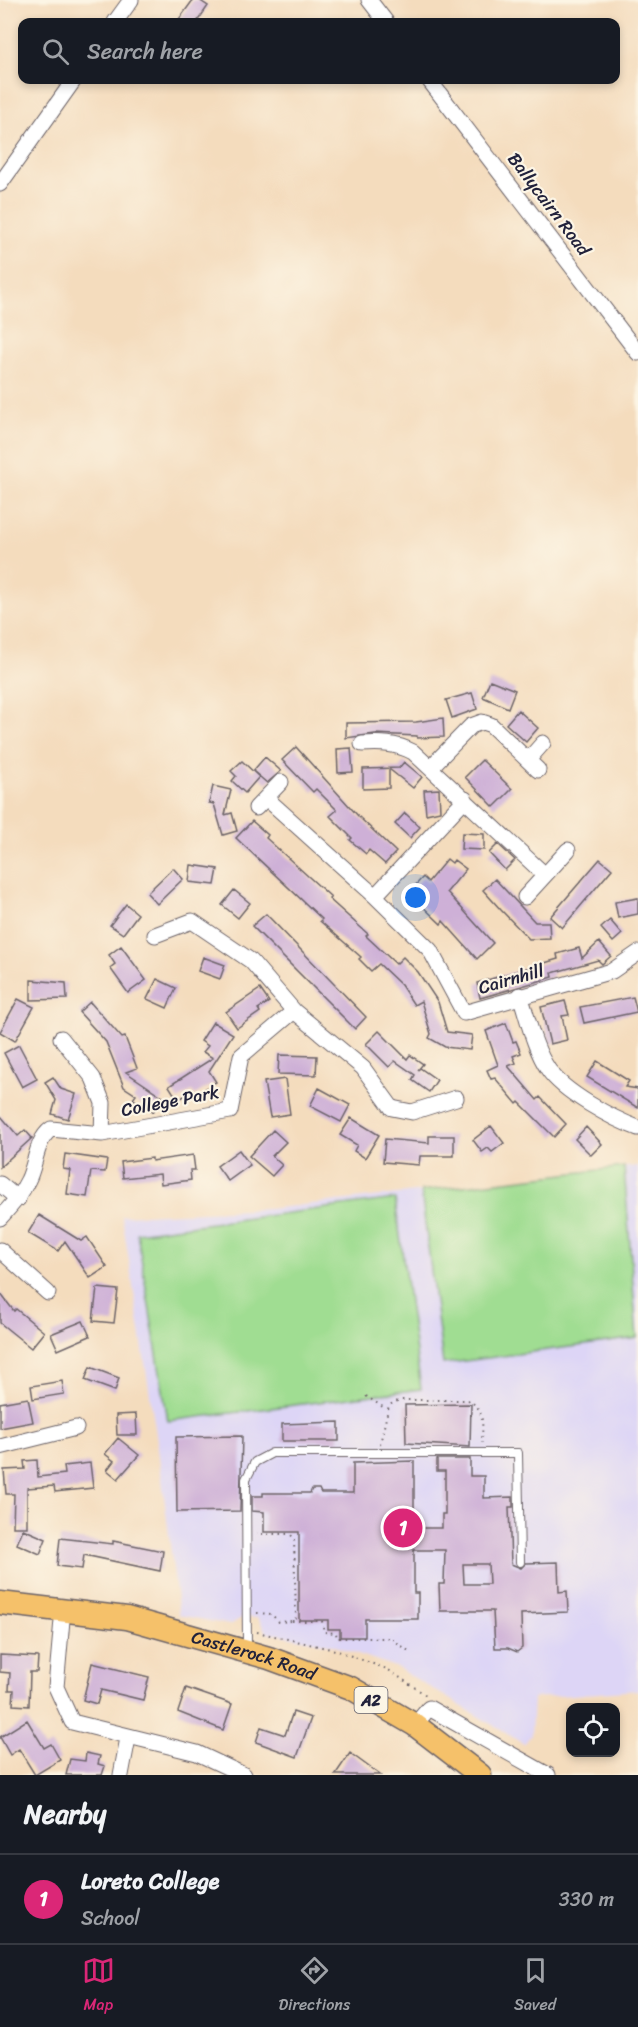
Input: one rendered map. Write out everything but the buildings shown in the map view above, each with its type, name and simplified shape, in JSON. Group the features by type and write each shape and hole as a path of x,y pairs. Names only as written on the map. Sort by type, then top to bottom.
{"main road":[{"name":"Castlerock Road","path":"0,1603 128,1618 247,1652 351,1688 422,1716 480,1775"}],"street":[{"path":"118,18 131,0"},
{"path":"369,0 383,18"},
{"path":"0,184 71,84"},
{"name":"Ballycairn Road","path":"432,84 638,353"},
{"path":"431,767 471,726 482,722 491,725 533,765 543,743"},
{"path":"362,744 402,746 431,767 545,875"},
{"name":"Cairnhill","path":"281,782 261,803 375,896 430,950 464,1013 520,995 612,971 638,953"},
{"path":"375,896 465,799"},
{"path":"525,897 568,850"},
{"path":"155,934 192,921 251,961 294,1011 363,1068 392,1108 412,1112 456,1098"},
{"path":"520,995 536,1044 549,1071 574,1092 638,1128"},
{"name":"College Park","path":"0,1218 18,1199 30,1178 44,1134 51,1129 102,1134 230,1111 241,1056 294,1011"},
{"name":"College Park","path":"61,1038 93,1078 104,1103 102,1134"},
{"path":"0,1184 18,1199"},
{"path":"0,1250 48,1293"},
{"path":"0,1447 76,1428"},
{"path":"63,1610 57,1687 72,1722 197,1754 244,1775"},
{"path":"422,1716 527,1770 548,1775"},
{"path":"121,1775 128,1738"}],"lane":[{"path":"247,1652 246,1479 255,1462 272,1454 518,1453 520,1562"}],"path":[{"path":"366,1396 387,1410"},
{"path":"366,1453 380,1446 389,1405 400,1400 468,1400 477,1405 482,1413 482,1453"},
{"path":"250,1534 290,1534 294,1538 296,1618 292,1621"},
{"path":"255,1618 255,1613 271,1614 279,1622 322,1622 324,1632 336,1633 337,1638 391,1638 410,1652"},
{"path":"256,1625 257,1633 335,1650 387,1669 425,1692 422,1716"}],"shaded area":[{"path":"638,1166 638,1690 533,1698 531,1735 524,1744 398,1668 333,1645 266,1632 258,1618 243,1617 230,1625 179,1615 157,1440 122,1216 269,1209"}],"green space":[{"path":"624,1167 637,1338 443,1364 421,1191"},
{"path":"395,1199 421,1389 168,1421 137,1233"}],"place":[{"name":"Loreto College","path":"403,1528"}]}
